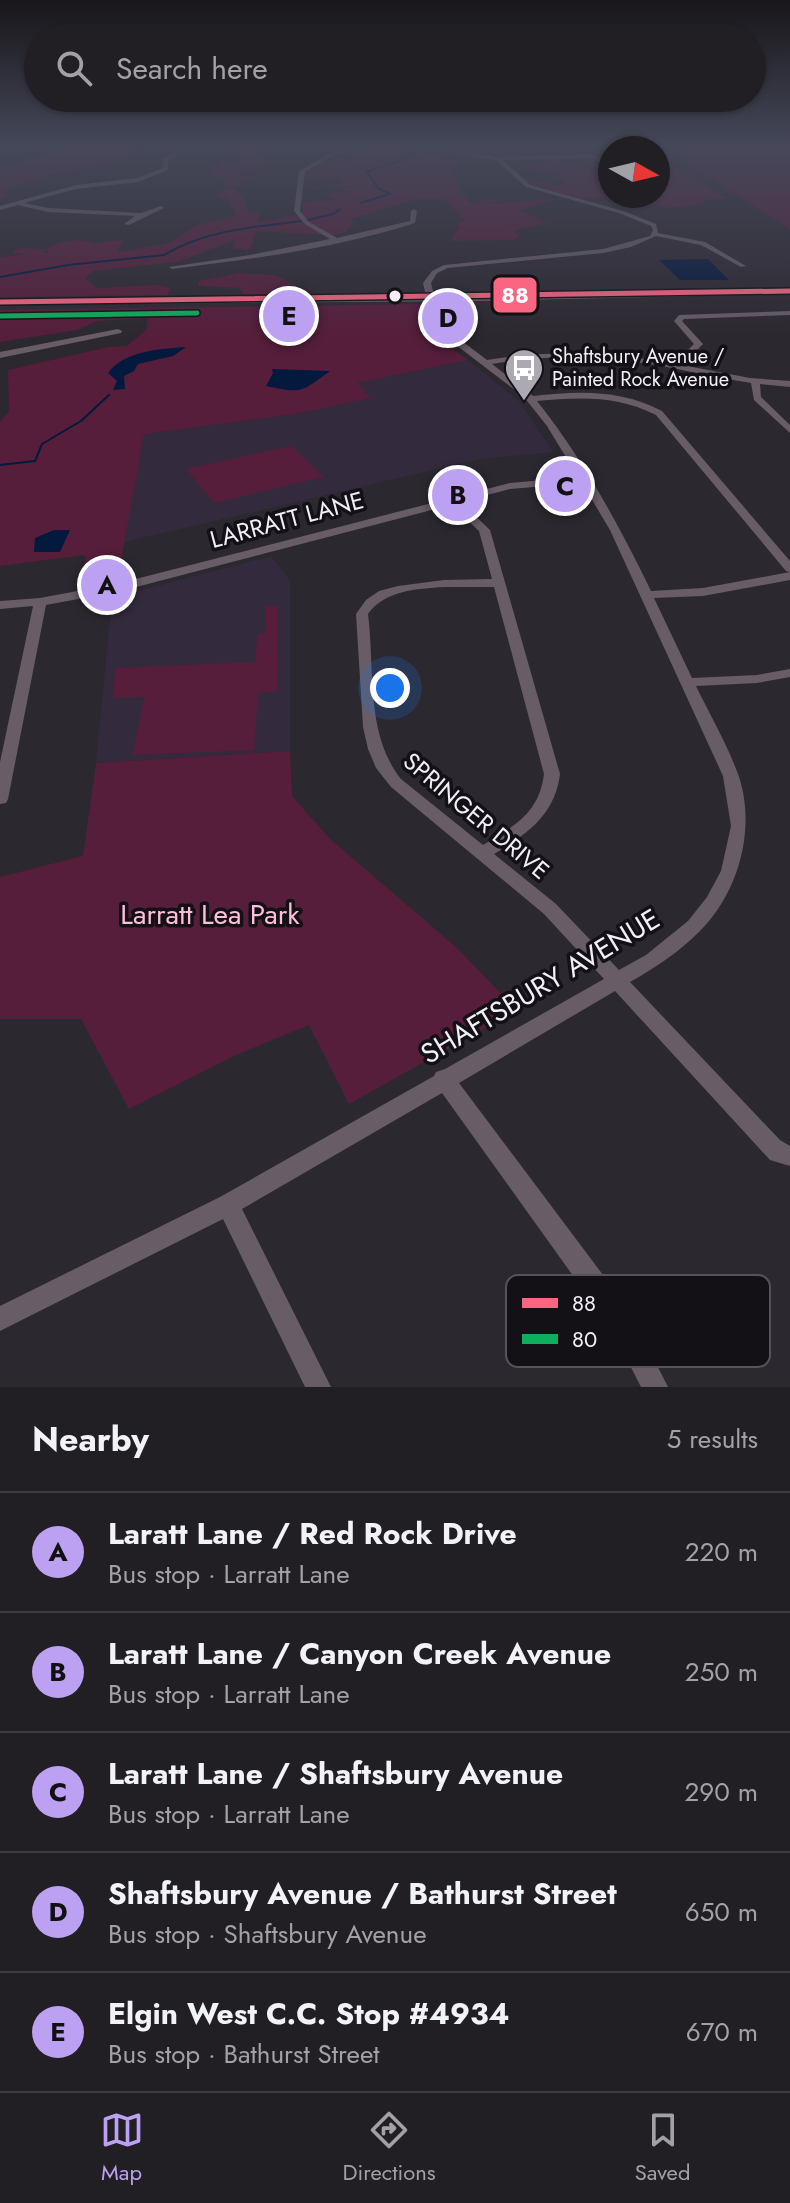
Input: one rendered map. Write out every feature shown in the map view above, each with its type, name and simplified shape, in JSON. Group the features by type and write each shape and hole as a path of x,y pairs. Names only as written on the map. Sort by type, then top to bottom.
{"main road":[{"path":"0,302 790,291"}],"street":[{"path":"42,209 142,215"},
{"path":"127,224 159,209"},
{"path":"297,209 307,223 334,239"},
{"path":"606,209 645,220 654,225 654,234"},
{"path":"172,267 250,257 405,225 413,222 414,211"},
{"path":"433,297 428,277 446,266 598,251 640,242 654,234 703,243 743,266"},
{"name":"SHAFTSBURY AVENUE","path":"0,1319 228,1205 443,1078 653,960 694,926 721,889 736,847 739,826 735,787 616,530 532,399 451,339 442,322 435,317 430,302 433,297"},
{"path":"675,367 699,344 678,321 682,317 790,313"},
{"path":"0,355 118,331"},
{"path":"486,363 545,355 588,355 755,382 790,384"},
{"path":"755,382 757,398 790,430"},
{"path":"532,399 581,394 605,396 636,402 659,413 790,568"},
{"name":"LARRATT LANE","path":"0,605 40,602 121,587 510,486 585,480"},
{"path":"452,500 484,530 548,760 552,785 549,797 531,821 483,853"},
{"path":"647,595 703,592 790,576"},
{"name":"SPRINGER DRIVE","path":"498,583 416,586 367,601 362,614 372,736 379,762 396,783 550,909 772,1147 778,1153 790,1156"},
{"path":"0,799 40,602"},
{"path":"688,682 757,679 790,673"},
{"path":"443,1078 588,1275"},
{"path":"228,1205 318,1387"},
{"path":"645,1367 655,1387"}],"shaded area":[{"path":"468,360 518,400 553,452 480,459 124,542 143,434 296,414 370,398 356,383"},
{"path":"271,556 290,581 290,751 96,763 112,598"}],"green space":[{"path":"233,209 260,213 258,222 303,214 303,209 385,209 352,219 353,223 346,232 331,235 256,231 250,250 233,249 235,240 177,262 93,271 85,278 98,288 157,285 171,288 167,295 0,297 0,257 29,254 12,253 17,248 46,249 42,253 49,253 47,248 64,242 93,244 123,240 118,250 120,252 170,243 195,226 236,215"},
{"path":"454,209 524,209 520,210 548,223 514,231 519,236 514,240 450,241 460,227 456,225 464,220"},
{"path":"758,209 790,209 790,229"},
{"path":"239,273 276,275 293,284 272,294 243,294 240,288 198,286 199,281"},
{"path":"424,304 439,339 468,360 357,383 371,398 296,414 144,434 118,577 86,586 85,555 0,566 0,422 9,411 8,370 109,347 127,346 146,330 148,318 97,321 77,330 0,342 0,310"},
{"path":"291,446 324,477 214,503 186,469"},
{"path":"266,606 278,606 278,691 258,693 254,750 133,755 144,697 113,698 115,668 255,662 257,634 265,633"},
{"name":"Larratt Lea Park","path":"290,751 292,796 330,839 457,948 517,1010 349,1104 309,1025 236,1055 129,1109 81,1019 0,1019 0,877 83,856 96,763"}],"water":[{"path":"708,259 729,280 680,280 659,260"},
{"path":"186,347 173,356 138,364 134,371 124,376 125,389 113,390 117,381 108,373 115,365 144,352"},
{"path":"272,369 330,371 307,387 288,390 266,386"},
{"path":"54,530 70,530 60,552 34,552 35,538"}],"waterway":[{"path":"308,220 333,214 340,209"},
{"path":"0,277 68,265 164,255 213,235 301,221"},
{"path":"0,465 35,461 42,444 81,421 109,395"}],"transit line":[{"name":"88","path":"0,302 790,291"},
{"name":"80","path":"0,316 197,313"}],"place":[{"name":"Elgin West C.C. Stop #4934","path":"289,316"},
{"name":"Shaftsbury Avenue / Bathurst Street","path":"448,318"},
{"name":"Shaftsbury Avenue / Painted Rock Avenue","path":"524,402"},
{"name":"Laratt Lane / Shaftsbury Avenue","path":"565,486"},
{"name":"Laratt Lane / Canyon Creek Avenue","path":"458,495"},
{"name":"Laratt Lane / Red Rock Drive","path":"107,585"}]}
